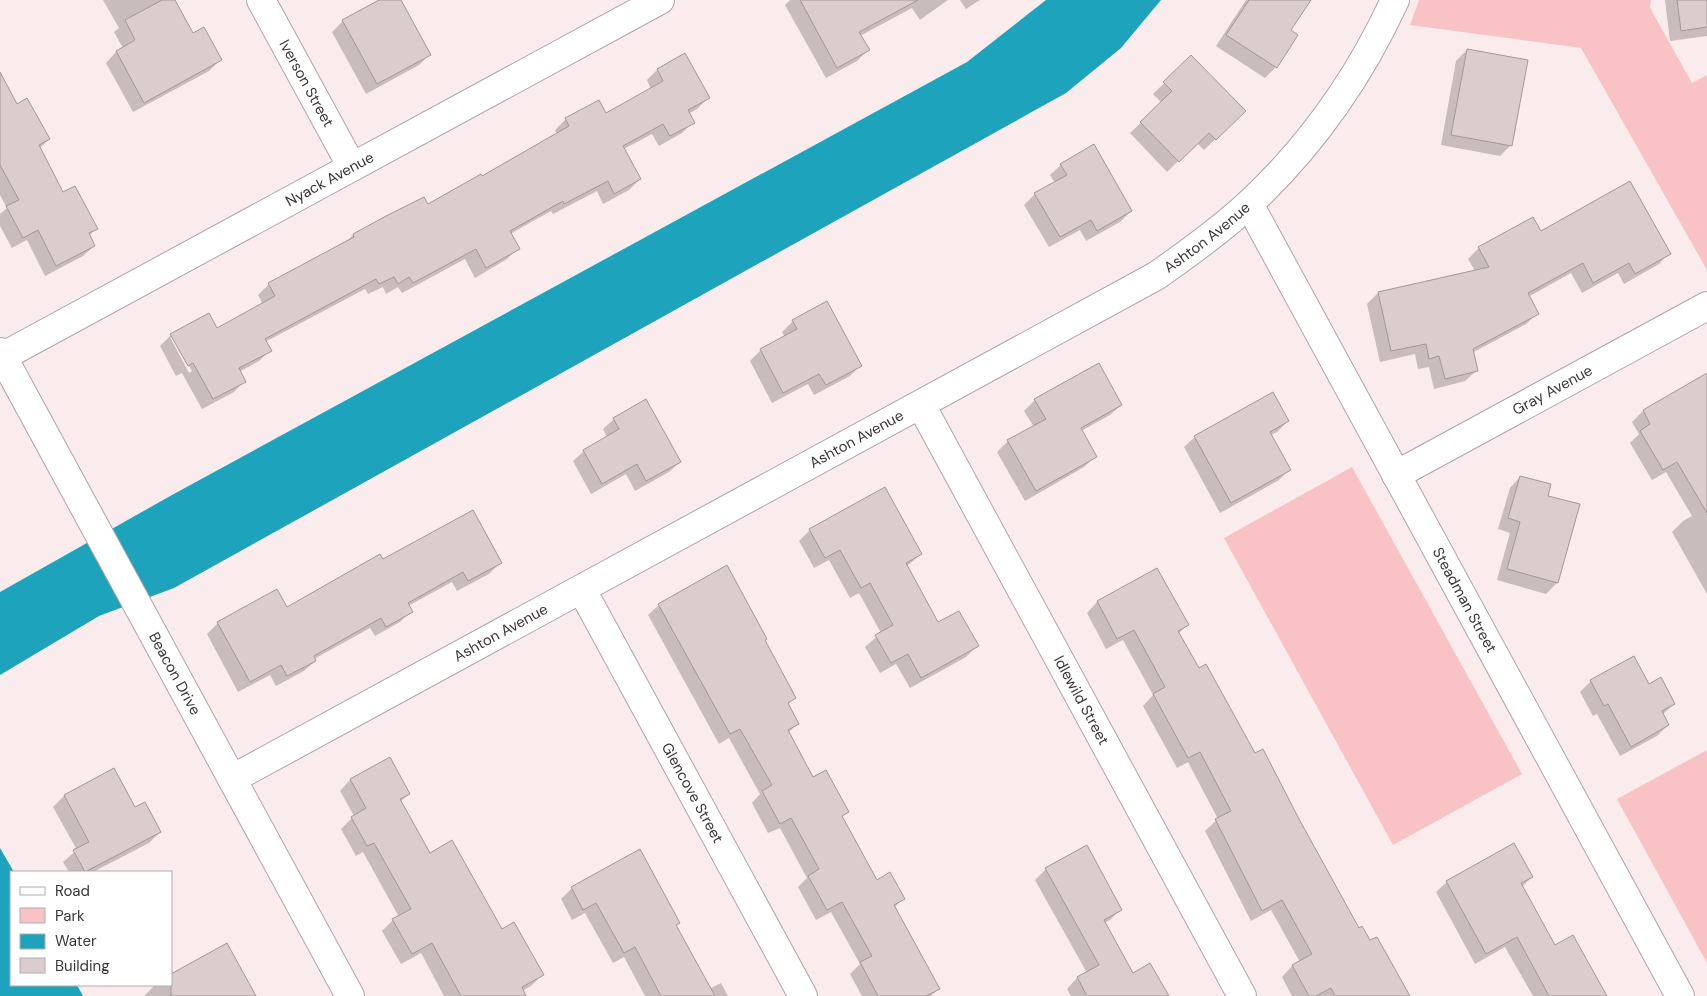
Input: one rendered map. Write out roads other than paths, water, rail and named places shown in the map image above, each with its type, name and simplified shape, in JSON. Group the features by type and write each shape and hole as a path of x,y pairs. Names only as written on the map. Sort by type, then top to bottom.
{"street":[{"name":"Iverson Street","path":"261,0 352,167"},
{"name":"Nyack Avenue","path":"1,356 660,0"},
{"name":"Ashton Avenue","path":"232,779 1156,276 1193,250 1249,204 1298,152 1337,102 1361,65 1395,0"},
{"name":"Steadman Street","path":"1249,204 1680,996"},
{"name":"Gray Avenue","path":"1396,475 1707,306"},
{"name":"Beacon Drive","path":"1,356 144,614 350,996"},
{"name":"Idlewild Street","path":"921,405 1242,996"},
{"name":"Glencove Street","path":"582,590 803,996"}],"water":[{"path":"1046,0 1161,0 1121,48 1066,93 174,588 99,616 0,675 0,592 172,495 967,62"},
{"path":"0,848 13,871 10,871 10,986 78,986 83,996 0,996"}]}
